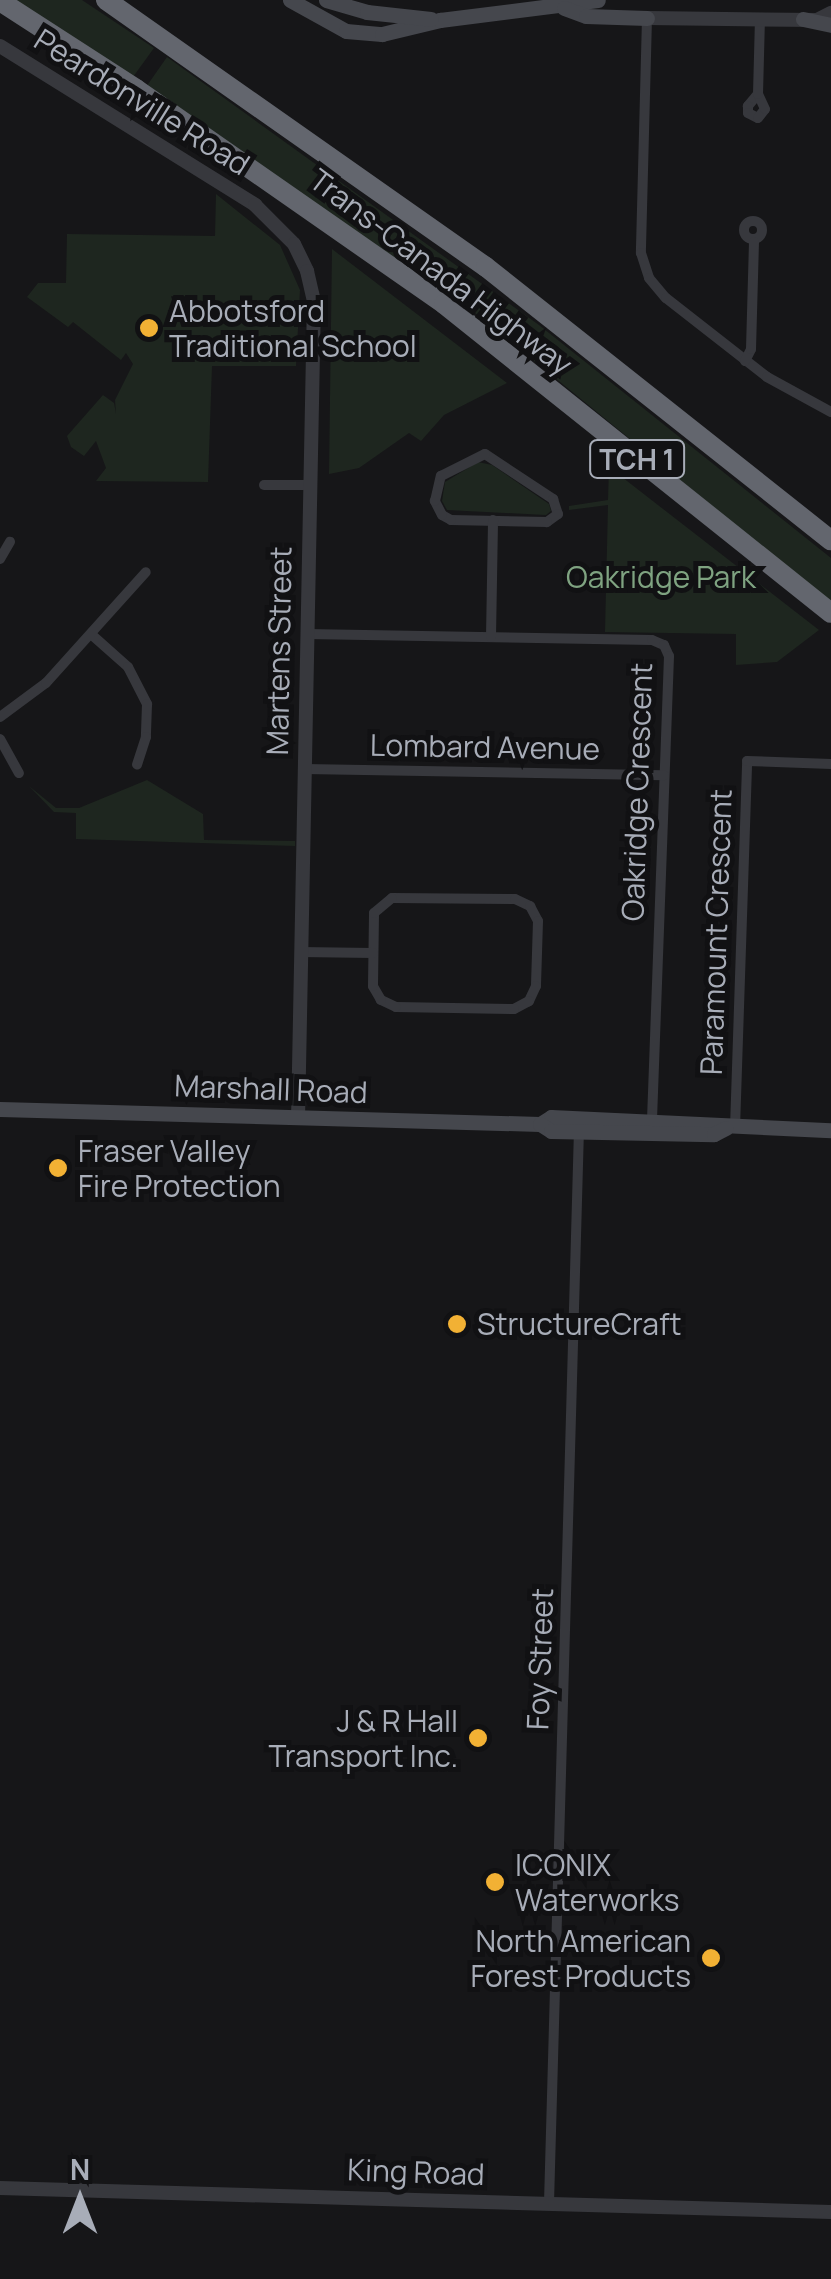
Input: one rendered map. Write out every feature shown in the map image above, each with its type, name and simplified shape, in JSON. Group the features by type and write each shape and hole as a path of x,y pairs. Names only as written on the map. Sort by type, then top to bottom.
{"highway":[{"name":"Trans-Canada Highway","path":"106,0 486,267 831,540"},
{"name":"Trans-Canada Highway","path":"0,1 136,89 444,304 831,613"}],"main road":[{"path":"290,0 321,21 346,31 382,34 440,20 598,0"},
{"path":"326,0 385,14 440,20"},
{"path":"561,7 586,16 647,18"},
{"path":"803,20 831,26"},
{"name":"Marshall Road","path":"0,1109 540,1124 551,1117 580,1124 714,1134 730,1128"},
{"name":"Marshall Road","path":"580,1124 652,1120 714,1122 730,1128 831,1130"}],"street":[{"path":"831,13 803,20 647,18 641,254 648,278 666,298 792,394 831,412"},
{"path":"758,94 760,19"},
{"name":"Peardonville Road","path":"0,46 254,205"},
{"name":"Martens Street","path":"254,205 294,244 307,271 314,301 298,1118"},
{"path":"745,361 751,349 754,242"},
{"path":"485,454 558,506 558,514 546,522 492,520 451,520 442,515 435,502 440,476 485,454"},
{"path":"264,485 310,485"},
{"path":"491,637 492,520"},
{"path":"0,559 10,542"},
{"path":"0,717 46,683 146,572"},
{"name":"Oakridge Crescent","path":"306,634 652,640 664,645 669,656 652,1120"},
{"path":"92,636 128,667 147,704 146,738 137,765"},
{"path":"0,739 19,773"},
{"name":"Paramount Crescent","path":"730,1128 747,761 831,764"},
{"name":"Lombard Avenue","path":"304,769 664,775"},
{"path":"392,898 515,899 530,906 538,921 536,986 528,1001 514,1010 396,1007 381,1000 373,986 373,953 374,912 392,898"},
{"path":"300,952 373,953"},
{"name":"Foy Street","path":"549,2203 580,1124"},
{"name":"King Road","path":"0,2188 831,2212"}],"green space":[{"path":"15,0 82,0 154,48 133,77"},
{"path":"167,57 539,325 831,558 831,603 478,315 146,87"},
{"name":"Abbotsford Traditional School","path":"216,194 280,245 300,290 296,366 212,366 208,482 96,481 106,468 96,441 84,456 71,447 67,436 103,395 114,403 116,414 115,400 133,364 126,353 121,360 73,322 68,327 27,297 38,283 66,283 67,234 215,236"},
{"path":"332,249 507,383 444,415 421,441 409,433 359,468 329,474"},
{"path":"478,462 492,465 549,504 551,511 546,515 447,510 442,501 445,482"},
{"name":"Oakridge Park","path":"609,467 819,630 777,662 736,665 736,634 605,632 608,505 569,510 569,506 608,500"},
{"path":"147,780 203,814 204,840 295,841 295,846 76,839 76,813 54,812 29,786 56,808 79,808"}],"place":[{"name":"Abbotsford Traditional School","path":"149,328"},
{"name":"Fraser Valley Fire Protection","path":"58,1168"},
{"name":"StructureCraft","path":"457,1324"},
{"name":"J & R Hall Transport Inc.","path":"478,1738"},
{"name":"ICONIX Waterworks","path":"495,1882"},
{"name":"North American Forest Products","path":"711,1958"}]}
